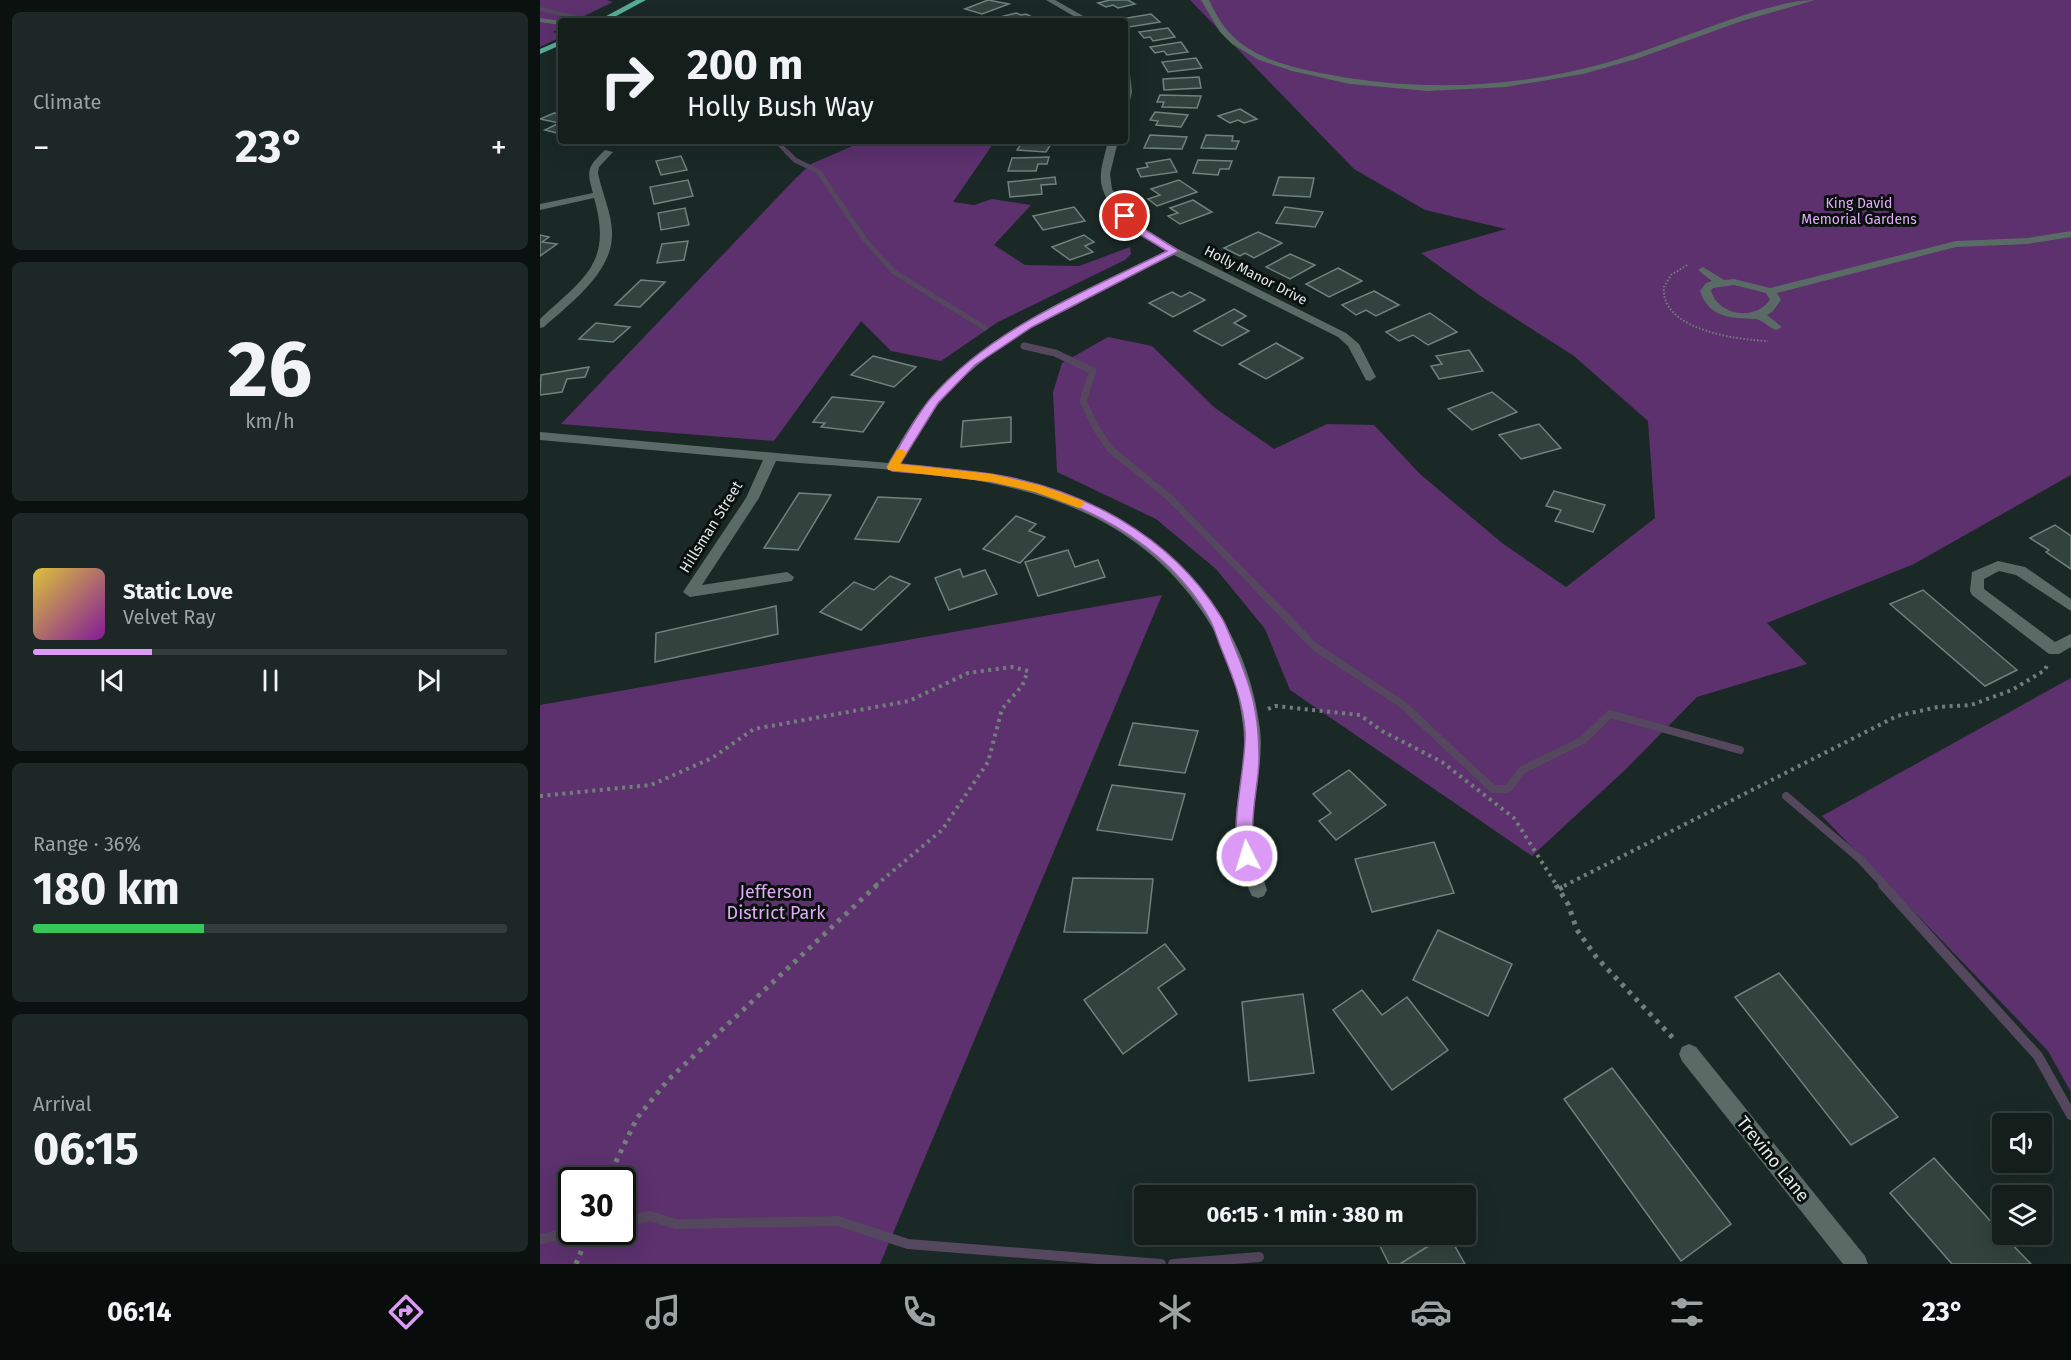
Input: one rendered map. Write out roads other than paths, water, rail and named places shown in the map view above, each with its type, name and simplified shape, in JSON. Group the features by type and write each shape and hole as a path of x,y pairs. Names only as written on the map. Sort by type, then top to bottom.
{"main road":[{"path":"607,18 642,0"},
{"path":"540,52 558,43"}],"street":[{"path":"1050,0 1083,18"},
{"path":"1205,0 1219,27 1228,38 1240,47 1270,61 1347,81 1400,87 1443,88 1523,83 1578,72 1650,51 1746,17 1811,0"},
{"path":"540,20 558,23"},
{"name":"Holly Manor Drive","path":"1112,144 1105,174 1107,189 1114,203 1141,231 1174,251 1342,335 1359,352 1370,376"},
{"path":"540,325 580,287 594,271 603,254 608,238 597,195 594,166 608,152"},
{"path":"540,207 597,195"},
{"path":"1770,291 1776,300 1772,309 1760,315 1738,317 1712,306 1706,298 1705,291 1710,285 1719,282 1749,284 1770,291 1956,244 1985,241 2015,242 2071,234"},
{"path":"892,467 934,401 971,363 1029,324 1174,251"},
{"path":"1703,270 1719,282"},
{"path":"1760,315 1776,327"},
{"path":"540,436 992,478 1038,489 1102,515 1145,541 1168,559 1194,587 1216,618 1245,691 1252,730 1251,772 1244,824 1247,856 1258,890"},
{"name":"Hillsman Street","path":"771,456 752,498 690,592 787,577"},
{"path":"2071,606 2020,571 1998,566 1977,576 1977,591 2054,650 2071,640"},
{"name":"Trevino Lane","path":"1689,1053 1857,1264"}],"waterway":[{"path":"540,9 575,17"},
{"path":"779,144 795,160 819,172 865,240 894,272 985,328"},
{"path":"1024,346 1055,353 1093,371 1083,401 1096,428 1110,449 1170,498 1255,585"},
{"path":"1253,583 1315,647 1402,704 1493,789 1508,789 1522,770 1583,740 1610,714 1740,750"},
{"path":"1786,796 1861,860 1885,886"},
{"path":"1883,885 2038,1056 2071,1115"},
{"path":"636,1219 650,1216 676,1224 838,1221 908,1244 1161,1264"},
{"path":"540,1239 558,1235"},
{"path":"1173,1264 1259,1257"}],"park label":[{"name":"King David Memorial Gardens","path":"1859,212"},
{"name":"Jefferson District Park","path":"776,902"}]}
